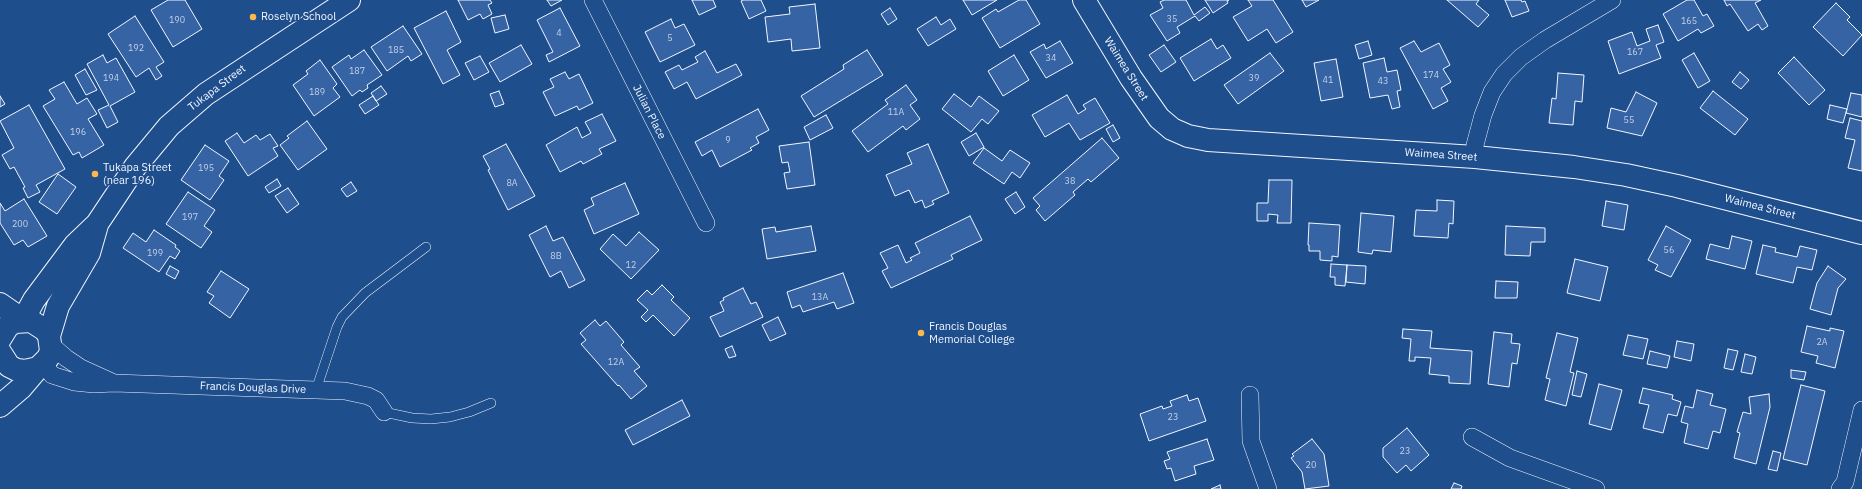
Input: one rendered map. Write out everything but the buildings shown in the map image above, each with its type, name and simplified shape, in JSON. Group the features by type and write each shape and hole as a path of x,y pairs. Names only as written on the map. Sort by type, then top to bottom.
{"main road":[{"name":"Tukapa Street","path":"23,320 34,300 75,245 97,224 135,167 169,126 206,94 349,0"},
{"name":"Waimea Street","path":"1084,0 1134,84 1159,118 1172,129 1188,136 1208,140 1475,157 1574,167 1626,175 1677,186 1862,233"},
{"name":"Tukapa Street","path":"0,406 21,388 45,353 58,306 89,253 97,224"},
{"path":"0,304 23,320"},
{"path":"0,339 8,326 23,320 32,321 39,324 45,353 25,371 17,370 9,366 3,360 0,352"}],"street":[{"name":"Julian Place","path":"593,0 706,224"},
{"path":"1475,157 1475,145 1483,115 1492,92 1504,74 1521,57 1545,40 1612,0"},
{"name":"Francis Douglas Drive","path":"45,353 66,358 81,368 114,383"},
{"name":"Francis Douglas Drive","path":"45,353 52,375 74,382 94,384 114,383 345,391 368,396 376,400 384,412"},
{"path":"1250,395 1251,441 1268,489"},
{"path":"1846,487 1862,410"},
{"path":"1472,436 1510,458 1596,489"}],"lane":[{"path":"316,390 337,327 342,317 365,293 426,247"},
{"path":"384,412 412,418 431,419 462,413 492,403"}],"place":[{"name":"Roselyn School","path":"253,17"},
{"name":"Tukapa Street (near 196)","path":"95,174"},
{"name":"Francis Douglas Memorial College","path":"921,333"}]}
